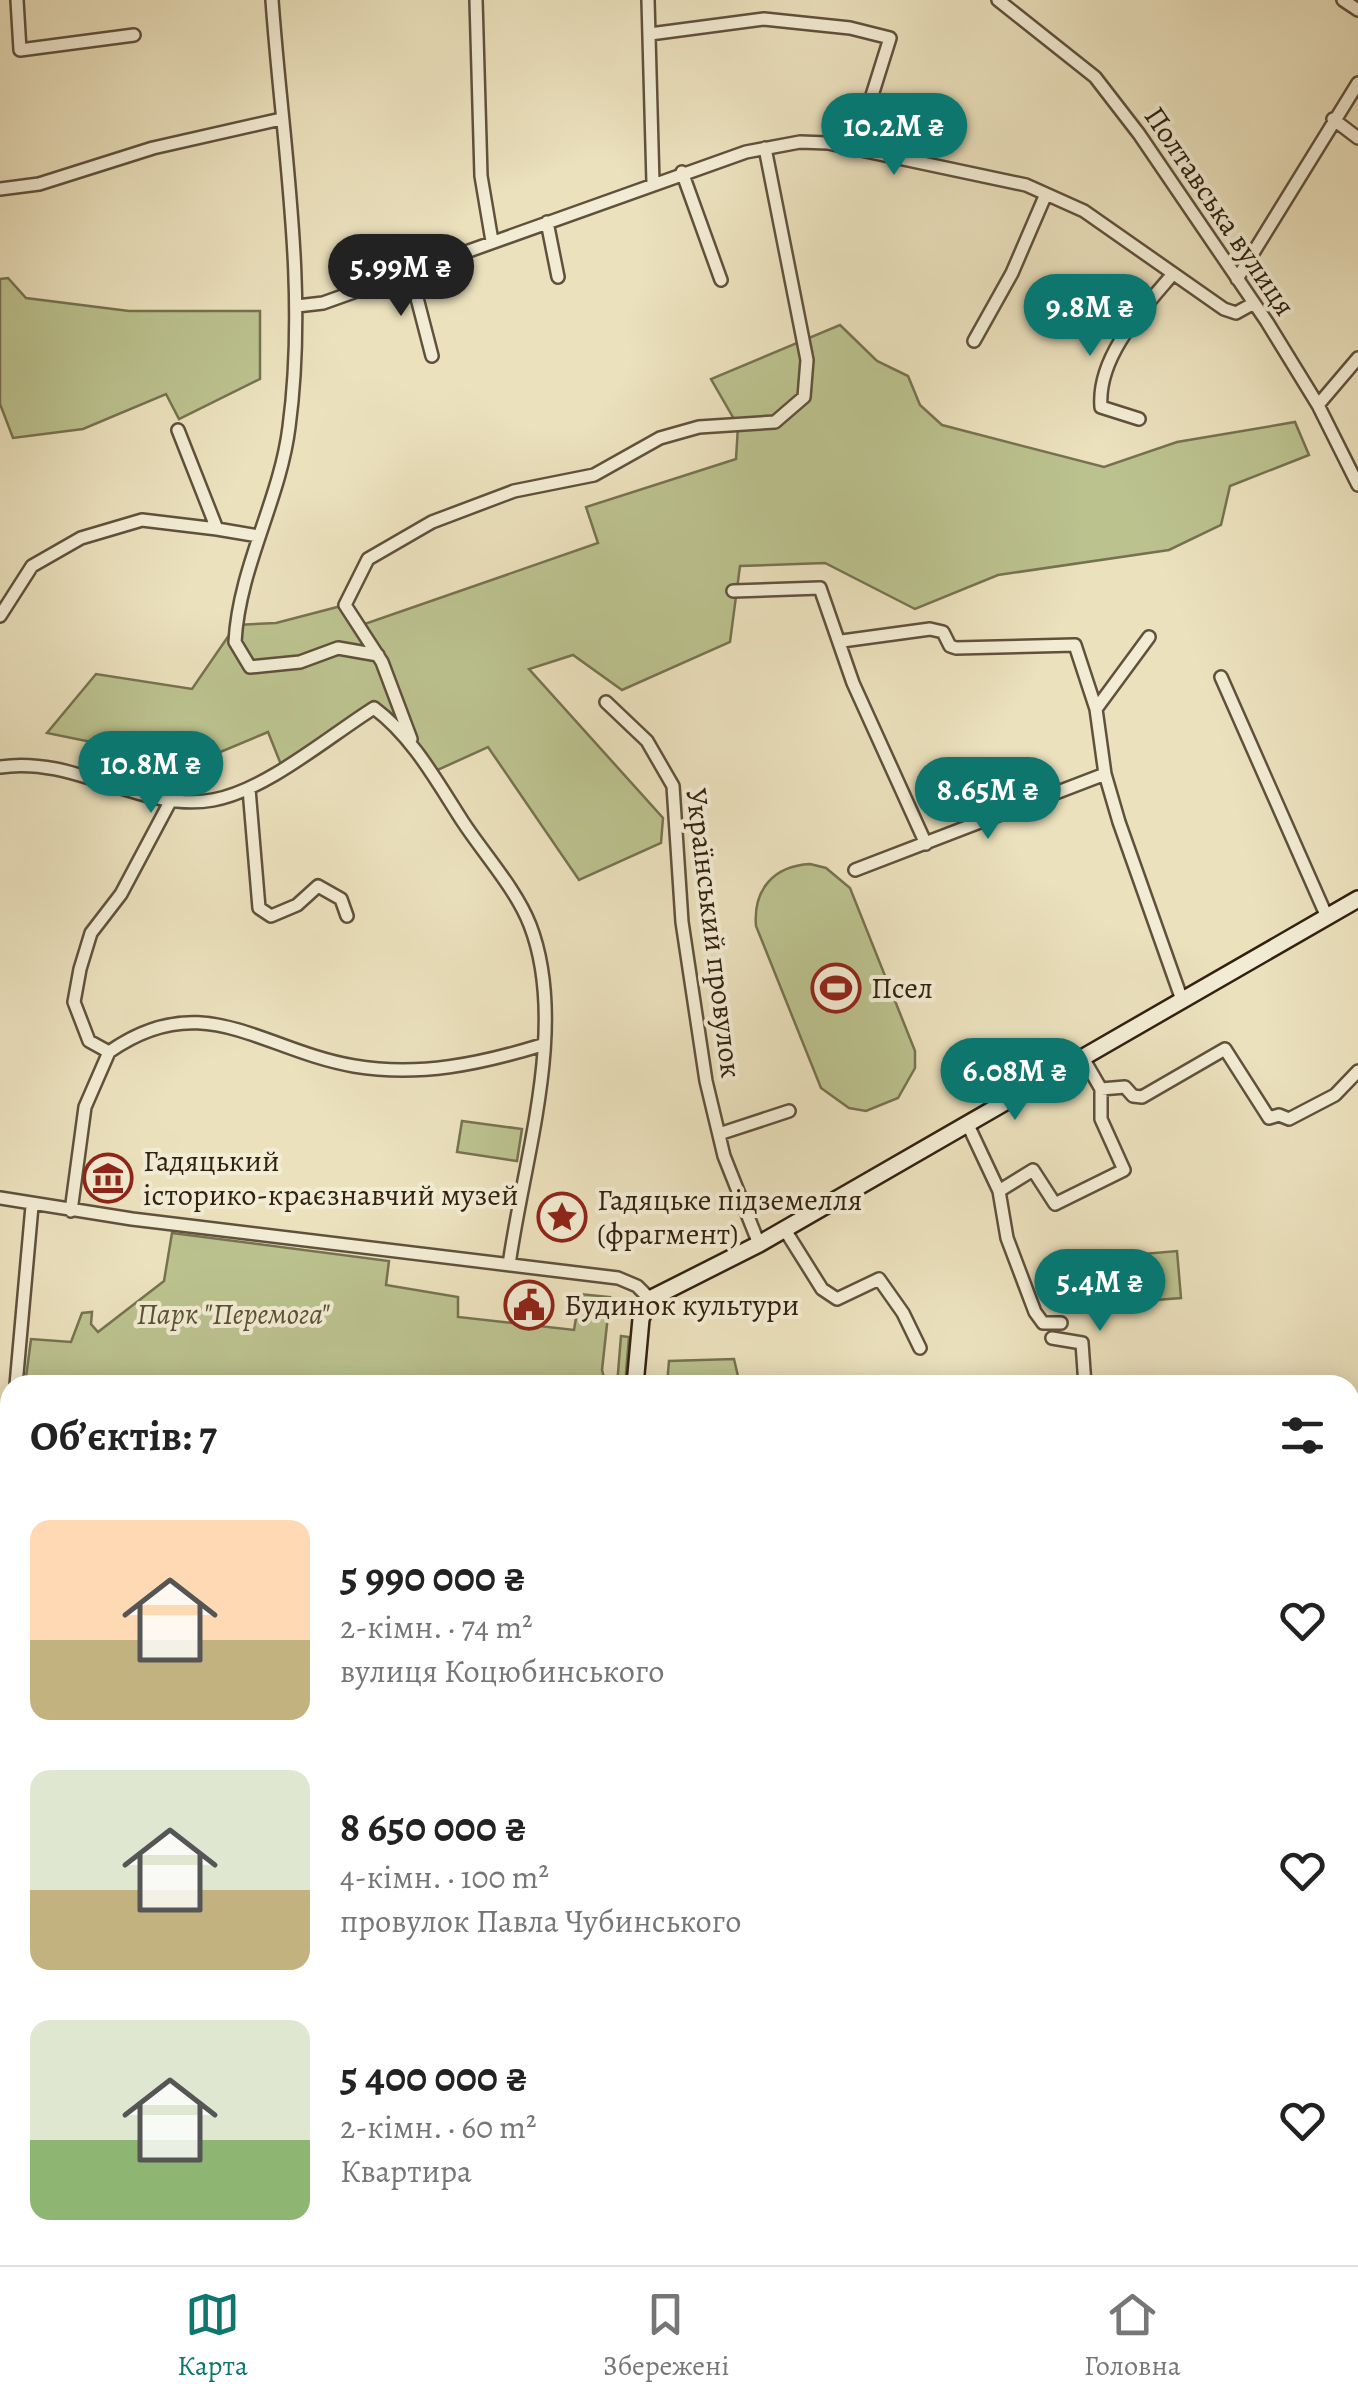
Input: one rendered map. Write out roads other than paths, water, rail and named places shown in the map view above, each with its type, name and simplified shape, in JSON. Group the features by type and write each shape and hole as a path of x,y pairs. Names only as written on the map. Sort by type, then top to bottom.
{"street":[{"path":"17,0 20,50 134,35"},
{"path":"272,0 297,306 289,433 274,496 258,536 235,642 250,667 300,662 338,648 378,655"},
{"path":"476,0 481,176 492,241"},
{"path":"648,0 653,183"},
{"name":"Полтавська вулиця","path":"998,0 1094,77 1139,134 1318,405 1358,485"},
{"path":"1343,0 1358,10"},
{"path":"650,34 764,19 850,28 890,38 869,105 868,150"},
{"path":"1236,279 1332,119 1358,83"},
{"path":"0,189 40,184 153,148 281,119"},
{"path":"1332,119 1358,138"},
{"path":"297,306 323,303 682,172 765,148 828,142 1026,185 1129,240 1224,309 1236,313 1254,303"},
{"path":"414,748 378,655 346,605 368,559 432,522 514,491 594,475 660,438 699,426 774,422 804,397 808,379 802,329 768,185 765,148"},
{"path":"682,172 721,280"},
{"path":"974,341 1012,273 1046,194"},
{"path":"547,222 558,277"},
{"path":"410,271 432,356"},
{"path":"1139,419 1106,412 1101,407 1102,390 1122,339 1172,274"},
{"path":"1318,405 1358,358"},
{"path":"178,430 217,530"},
{"path":"0,616 32,566 80,538 142,520 258,536"},
{"path":"733,590 820,588 853,682 926,844"},
{"path":"842,642 930,630 943,632 950,646 969,650 1071,642 1096,709 1105,774 1182,1000"},
{"path":"1096,709 1149,637"},
{"path":"1221,677 1327,917"},
{"name":"Український провулок","path":"606,702 647,742 674,786 682,922 719,1134 760,1244"},
{"path":"0,767 38,764 172,800 214,800 249,789 374,708 414,748 528,921 543,965 538,1101 509,1265"},
{"path":"854,870 1105,774"},
{"path":"249,789 258,908 272,916 298,905 318,886 341,900 347,916"},
{"path":"109,1052 88,1041 74,1002 80,969 91,933 121,894 172,800"},
{"path":"635,1375 641,1319 650,1299 785,1230 1358,899"},
{"path":"71,1211 84,1106 109,1052 165,1023 256,1032 322,1058 414,1072 491,1061 542,1044"},
{"path":"1101,1089 1125,1087 1133,1096 1142,1097 1226,1048 1269,1118 1279,1115 1288,1119 1335,1095 1358,1071"},
{"path":"999,1191 1033,1170 1055,1204 1124,1170 1102,1119 1101,1089 1083,1058"},
{"path":"719,1134 789,1111"},
{"path":"968,1125 999,1191 1007,1238 1035,1312 1043,1322 1060,1323"},
{"path":"0,1198 32,1206 618,1278 637,1286 650,1299"},
{"path":"17,1375 32,1206"},
{"path":"785,1230 822,1290 837,1299 879,1279 904,1314 920,1348"},
{"path":"1052,1338 1082,1343 1084,1375"}],"place":[{"name":"Псел","path":"836,988"},
{"name":"Гадяцький історико-краєзнавчий музей","path":"108,1178"},
{"name":"Гадяцьке підземелля (фрагмент)","path":"562,1217"},
{"name":"Будинок культури","path":"529,1305"}],"park label":[{"name":"Парк \"Перемога\"","path":"233,1314"}]}
